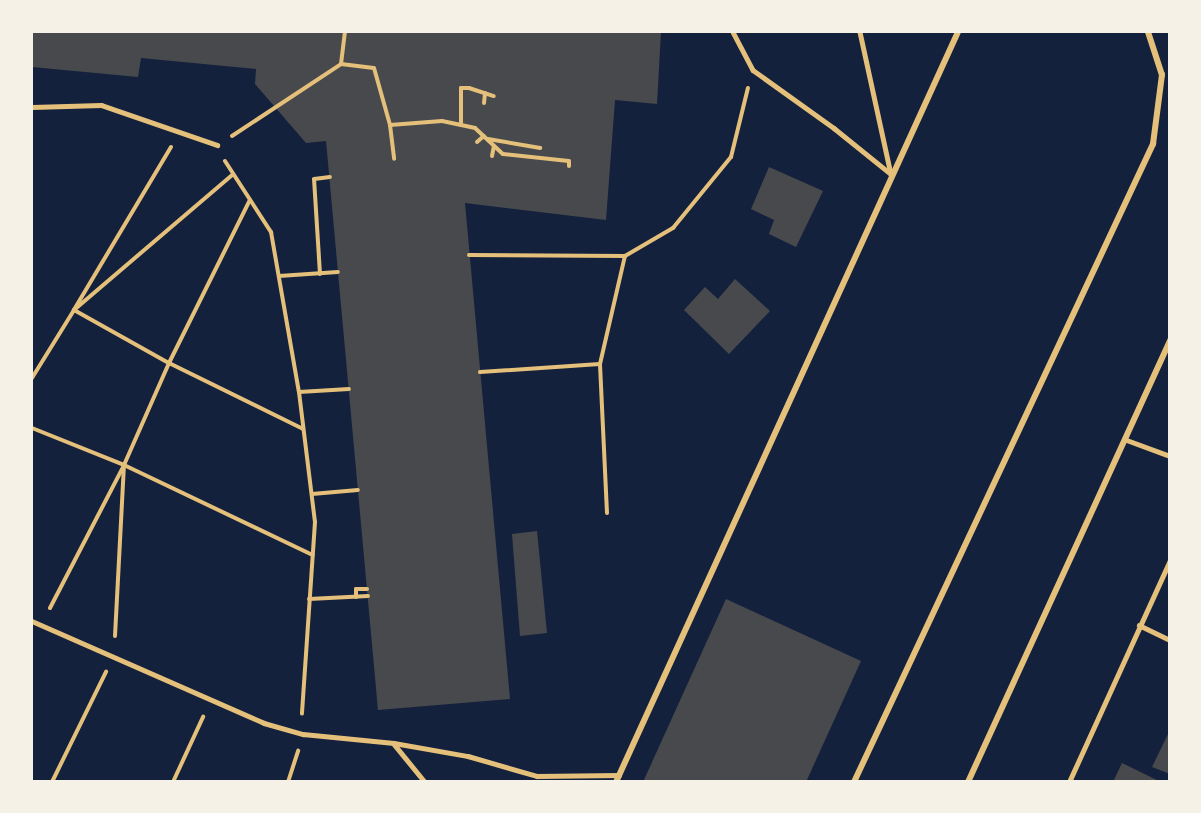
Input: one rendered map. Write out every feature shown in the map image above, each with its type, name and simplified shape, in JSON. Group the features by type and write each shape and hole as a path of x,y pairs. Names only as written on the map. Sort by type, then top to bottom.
{"street":[{"path":"617,778 891,174 958,32"},
{"path":"854,782 1153,144 1162,75 1148,32"},
{"path":"968,782 1170,340"}],"lane":[{"path":"734,32 753,70 834,128 891,174"},
{"path":"860,32 891,174"},
{"path":"32,107 101,105 217,145"},
{"path":"1124,439 1170,456"},
{"path":"1069,782 1138,625 1170,560"},
{"path":"32,621 264,723 303,734 394,744 468,756 537,776 617,778"},
{"path":"1138,625 1170,640"},
{"path":"394,744 425,782"}],"path":[{"path":"341,64 345,32"},
{"path":"288,782 303,734 301,704 315,522 312,494 299,392 271,232 232,175 217,145 341,64 374,69 390,125 394,159"},
{"path":"469,255 625,256 673,228 731,157 753,70"},
{"path":"461,125 461,88 469,88 494,96"},
{"path":"484,103 485,93"},
{"path":"390,125 442,121 475,128 504,154 532,159 569,161 569,166"},
{"path":"32,378 180,132"},
{"path":"477,142 485,138 537,145"},
{"path":"492,156 494,146"},
{"path":"74,310 232,175"},
{"path":"320,274 314,179 330,177"},
{"path":"42,626 124,465 169,363 250,200"},
{"path":"608,513 600,364 625,256"},
{"path":"279,276 338,272"},
{"path":"74,310 169,363 304,430"},
{"path":"480,372 600,364"},
{"path":"299,392 349,389"},
{"path":"32,428 124,465 313,555"},
{"path":"52,782 114,657 124,465"},
{"path":"312,494 358,490"},
{"path":"356,597 356,588 367,588"},
{"path":"309,599 368,596"},
{"path":"173,782 211,700"}],"building":[{"path":"32,32 661,32 657,104 615,100 606,220 465,203 510,699 378,710 326,141 306,143 255,84 256,69 141,58 138,77 32,67"},
{"path":"769,167 823,191 796,247 769,234 774,220 751,209"},
{"path":"735,279 770,311 729,354 684,310 705,287 718,299"},
{"path":"537,531 547,633 520,636 512,534"},
{"path":"726,599 861,661 806,782 643,782"},
{"path":"1170,730 1170,774 1152,767"},
{"path":"1122,763 1161,782 1113,782"}]}
